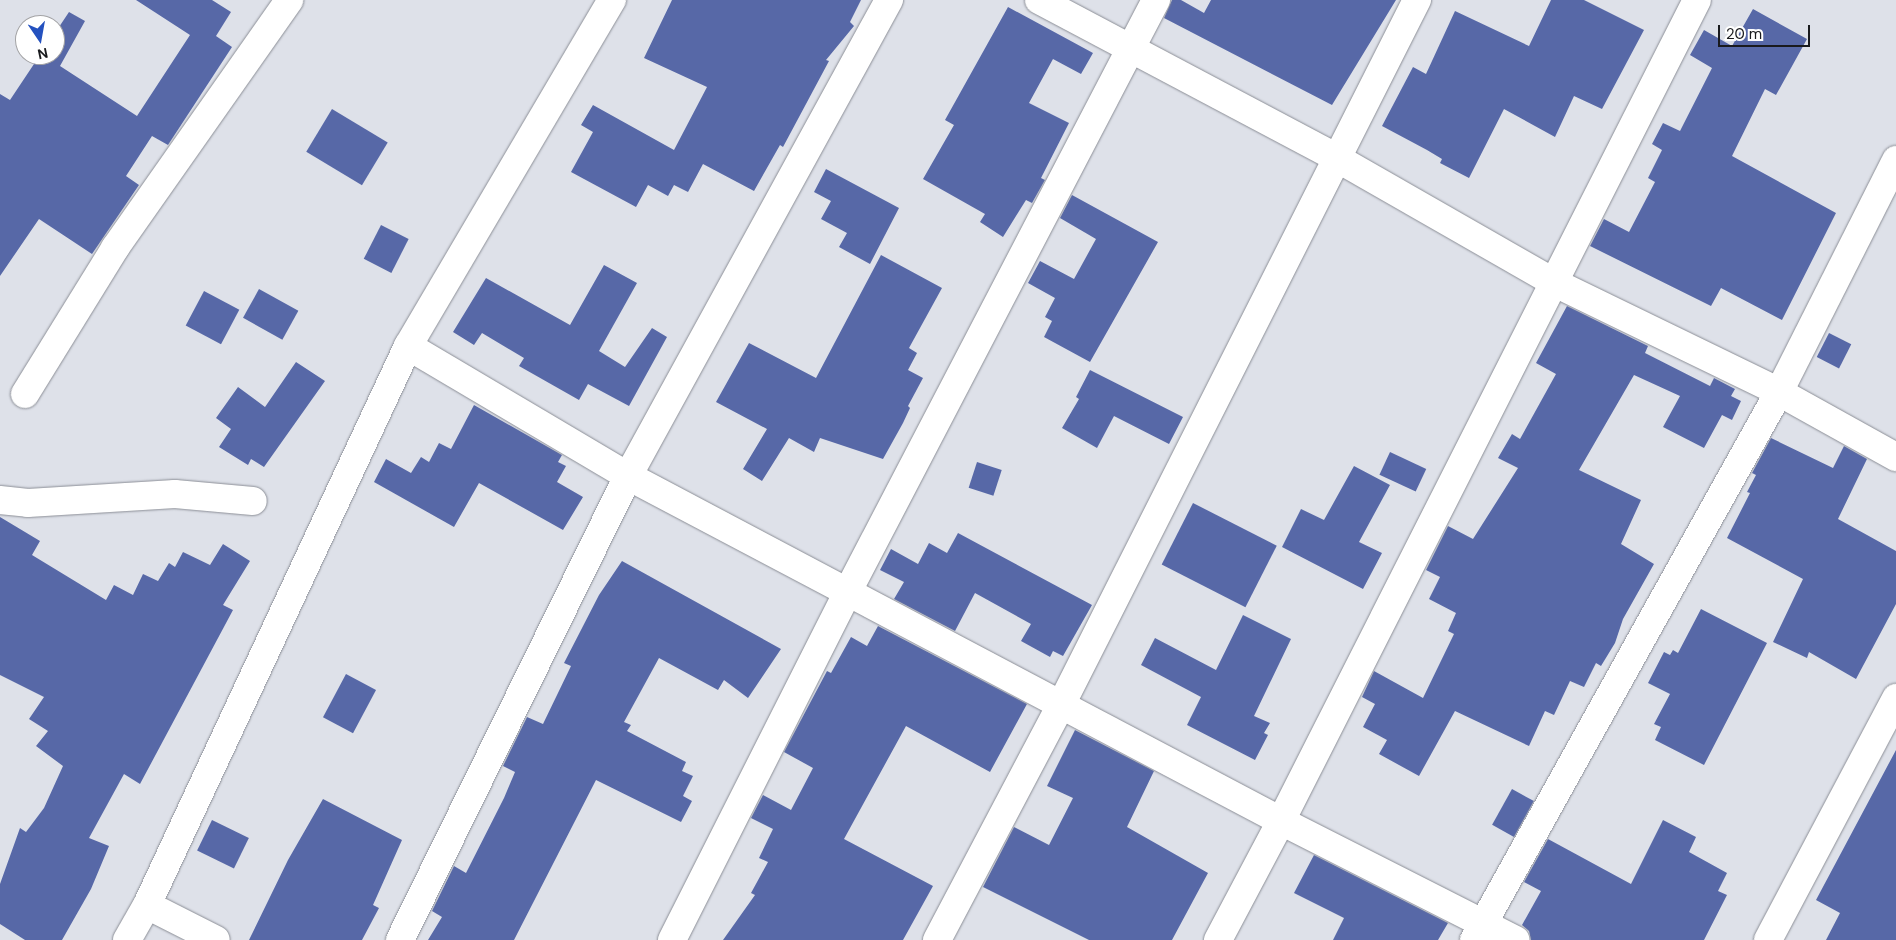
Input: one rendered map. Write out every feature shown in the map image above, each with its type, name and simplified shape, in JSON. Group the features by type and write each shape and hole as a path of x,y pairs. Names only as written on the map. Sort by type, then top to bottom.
{"street":[{"path":"26,394 116,248 289,0"},
{"path":"127,940 147,905 408,346 612,0"},
{"path":"400,940 628,476 889,0"},
{"path":"1039,0 1335,157 1556,283 1779,392 1896,457"},
{"path":"672,940 847,593 1156,0"},
{"path":"937,940 1061,705 1335,157 1417,0"},
{"path":"1218,940 1281,821 1556,283 1697,0"},
{"path":"1479,931 1779,392 1896,160"},
{"path":"408,346 628,476 1281,821 1479,931 1516,940"},
{"path":"0,500 28,503 175,494 253,501"},
{"path":"1768,940 1896,698"},
{"path":"147,905 216,940"}],"building":[{"path":"136,0 212,0 231,12 216,36 232,47 168,145 152,136 126,176 139,185 92,254 39,219 0,276 0,94 10,100 33,65 61,65 137,116 190,35"},
{"path":"672,0 861,0 850,22 854,26 826,60 829,61 783,147 780,145 754,191 703,164 688,192 674,185 668,196 648,185 636,207 571,172 593,132 581,125 593,105 674,150 707,87 644,58"},
{"path":"1172,0 1181,0 1204,13 1211,0 1396,0 1332,105 1164,18"},
{"path":"1551,0 1584,0 1644,30 1602,109 1574,96 1555,137 1504,109 1469,178 1440,163 1442,159 1427,150 1382,126 1413,67 1426,74 1455,11 1529,46"},
{"path":"1008,7 1093,53 1081,74 1053,59 1029,103 1069,123 1041,178 1045,180 1032,203 1026,200 1003,237 980,222 985,214 923,179 954,125 945,120"},
{"path":"1753,9 1807,39 1776,95 1765,89 1732,156 1836,213 1782,320 1721,288 1711,306 1590,246 1604,219 1629,232 1655,182 1648,178 1662,150 1652,144 1663,123 1680,131 1712,68 1690,55 1704,30 1732,46"},
{"path":"69,12 85,21 65,57 65,18"},
{"path":"332,109 388,142 362,185 306,152"},
{"path":"826,169 899,208 870,264 839,247 847,233 821,219 831,201 814,192"},
{"path":"1072,195 1158,242 1090,362 1044,337 1052,321 1045,317 1055,298 1028,283 1040,261 1074,279 1096,239 1060,218"},
{"path":"381,225 409,239 391,273 364,259"},
{"path":"881,255 942,288 909,348 917,353 908,370 923,378 908,406 910,408 903,423 883,459 820,438 814,452 789,438 762,481 743,469 767,429 716,402 749,343 816,378"},
{"path":"604,265 637,283 599,351 625,367 652,328 667,337 629,406 588,384 579,400 519,366 524,358 482,333 474,345 453,332 486,278 570,325"},
{"path":"259,289 298,311 282,340 243,318"},
{"path":"204,291 239,310 221,344 186,325"},
{"path":"1567,306 1648,346 1645,353 1710,386 1714,378 1735,389 1731,396 1741,401 1732,420 1722,415 1704,448 1663,427 1680,396 1634,375 1579,470 1641,500 1621,544 1654,564 1623,619 1615,643 1601,666 1596,663 1584,687 1570,681 1554,715 1545,711 1529,746 1455,711 1419,776 1379,754 1387,740 1363,727 1375,704 1362,697 1374,671 1423,698 1454,634 1448,631 1456,613 1429,599 1440,577 1426,570 1448,526 1473,539 1518,468 1498,458 1512,434 1520,439 1556,374 1536,363"},
{"path":"1829,333 1851,344 1839,368 1817,357"},
{"path":"296,362 325,381 264,467 251,459 248,465 219,447 231,429 216,418 238,387 265,407"},
{"path":"1090,370 1183,417 1169,444 1114,416 1097,448 1062,428 1079,399 1076,397"},
{"path":"474,405 562,455 558,462 566,466 557,482 583,497 563,530 479,483 454,527 374,482 386,459 411,473 421,457 429,462 439,443 451,449"},
{"path":"1771,438 1833,468 1844,446 1867,459 1838,519 1896,551 1896,604 1856,679 1809,652 1807,658 1773,642 1803,579 1727,538 1750,493 1747,492 1756,475 1752,473"},
{"path":"1390,452 1426,469 1416,492 1379,475"},
{"path":"977,462 1002,470 993,496 969,488"},
{"path":"1354,466 1390,485 1359,542 1382,553 1363,589 1282,547 1301,509 1324,520"},
{"path":"1193,503 1277,546 1245,607 1162,564"},
{"path":"0,517 40,541 32,555 106,600 114,585 133,595 143,574 158,581 169,563 175,567 183,552 210,565 223,544 250,561 223,605 233,610 140,784 124,774 89,838 109,846 91,889 62,940 25,940 0,924 0,884 20,828 26,832 44,808 63,766 36,746 48,731 29,719 44,697 0,675"},
{"path":"958,533 1092,605 1063,656 1053,651 1050,657 1021,641 1031,624 975,593 955,631 894,599 904,582 880,570 891,549 918,564 929,543 947,553"},
{"path":"622,561 781,649 748,698 724,680 718,690 659,658 624,722 631,725 627,731 686,762 682,771 693,776 683,796 692,801 681,822 596,780 514,940 428,940 442,917 432,911 454,866 466,873 504,798 515,772 503,766 527,717 543,724 571,666 564,663 599,595"},
{"path":"1701,609 1767,643 1704,765 1655,740 1661,727 1654,724 1670,694 1648,683 1664,652 1670,655 1673,650 1678,653"},
{"path":"1243,615 1291,639 1254,716 1270,723 1264,733 1268,735 1255,760 1187,725 1201,697 1141,665 1155,638 1216,670"},
{"path":"878,626 1027,704 990,772 906,726 844,839 933,886 903,940 723,940 755,895 751,893 768,862 759,858 773,829 751,818 763,795 791,810 813,768 784,752 827,671 831,673 851,637 867,646"},
{"path":"346,674 376,690 353,733 323,717"},
{"path":"1075,730 1154,771 1127,827 1208,873 1172,940 1089,940 983,887 1014,827 1049,845 1073,798 1047,786"},
{"path":"1896,750 1896,940 1826,940 1840,913 1816,900"},
{"path":"1512,789 1534,801 1514,837 1492,825"},
{"path":"323,799 402,840 373,905 379,908 362,940 249,940 288,860"},
{"path":"212,820 249,838 234,869 197,851"},
{"path":"1663,820 1696,837 1689,852 1727,873 1718,891 1727,895 1704,940 1531,940 1529,931 1522,925 1541,891 1524,882 1548,839 1631,884"},
{"path":"1314,855 1448,923 1438,940 1333,940 1344,918 1294,893"}]}
